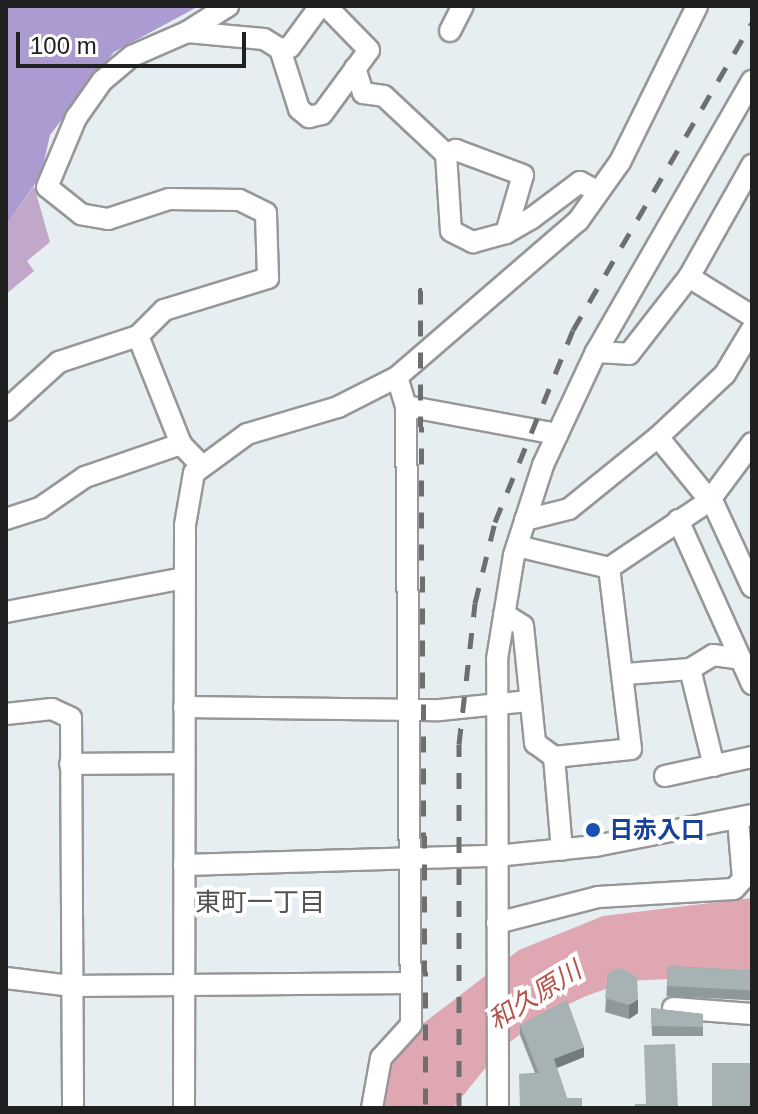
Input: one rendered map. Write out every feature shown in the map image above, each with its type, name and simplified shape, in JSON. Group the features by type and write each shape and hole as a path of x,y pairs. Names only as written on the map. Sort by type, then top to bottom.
{"street":[{"path":"6,410 59,362 138,336 164,310 268,278 272,266 266,213 239,200 169,199 108,219 81,214 47,187 76,118 102,81 132,56 187,32 228,6"},
{"path":"280,49 290,47 320,6"},
{"path":"187,32 264,39 280,49 299,109 309,117 322,114 369,50 326,6"},
{"path":"450,31 463,6"},
{"path":"184,1108 187,497 201,465 247,434 338,407 397,377 578,221 599,192 697,6"},
{"path":"355,68 363,93 384,96 446,154 451,231 473,242 506,233 580,182 599,192"},
{"path":"498,1108 496,702 504,614 517,546 557,434 596,352 752,81"},
{"path":"446,154 456,150 523,175 506,233"},
{"path":"596,352 629,354 689,277 752,165"},
{"path":"689,277 752,316"},
{"path":"525,520 569,509 658,437 745,360 752,329"},
{"path":"138,336 181,444 201,465"},
{"path":"372,1108 381,1058 411,1025 406,406 397,377"},
{"path":"406,406 557,434"},
{"path":"658,437 709,501 752,587"},
{"path":"517,546 609,568 709,501 752,443"},
{"path":"6,519 40,508 85,477 181,444"},
{"path":"678,520 752,684"},
{"path":"504,614 523,626 535,743 554,757 631,749 626,674 609,568"},
{"path":"6,612 185,578"},
{"path":"626,674 690,669 713,655 741,659"},
{"path":"690,669 714,766"},
{"path":"184,707 409,711 529,701"},
{"path":"6,714 52,709 71,718 73,1108"},
{"path":"554,757 562,850"},
{"path":"665,776 752,757"},
{"path":"70,764 184,763"},
{"path":"184,865 496,856 562,850 745,817 747,856 743,879 734,889 598,897 497,923"},
{"path":"6,978 71,986 410,983"},
{"path":"673,1008 752,1014"}],"shaded area":[{"path":"6,6 199,6 114,52 50,135 41,175 6,226"},
{"path":"34,186 50,242 27,261 34,271 6,294 6,226"}],"water":[{"name":"和久原川","path":"752,898 752,975 628,981 586,996 542,1017 500,1050 453,1108 381,1108 385,1067 408,1035 519,950 603,916"}],"building":[{"path":"668,966 752,970 751,990 667,986"},
{"path":"620,968 637,977 638,999 629,1005 605,998 608,973"},
{"path":"567,1000 584,1047 554,1059 567,1098 582,1098 582,1108 520,1108 519,1074 539,1073 520,1025"},
{"path":"651,1008 703,1014 703,1027 652,1026"},
{"path":"675,1044 678,1108 635,1108 635,1104 646,1104 644,1045"},
{"path":"712,1063 752,1063 752,1108 712,1108"}],"railway":[{"path":"459,1108 459,744 475,603 495,522 573,330 752,23"},
{"path":"420,288 426,1108"}],"place":[{"name":"日赤入口","path":"593,830"}],"district":[{"name":"東町一丁目","path":"260,903"}]}
